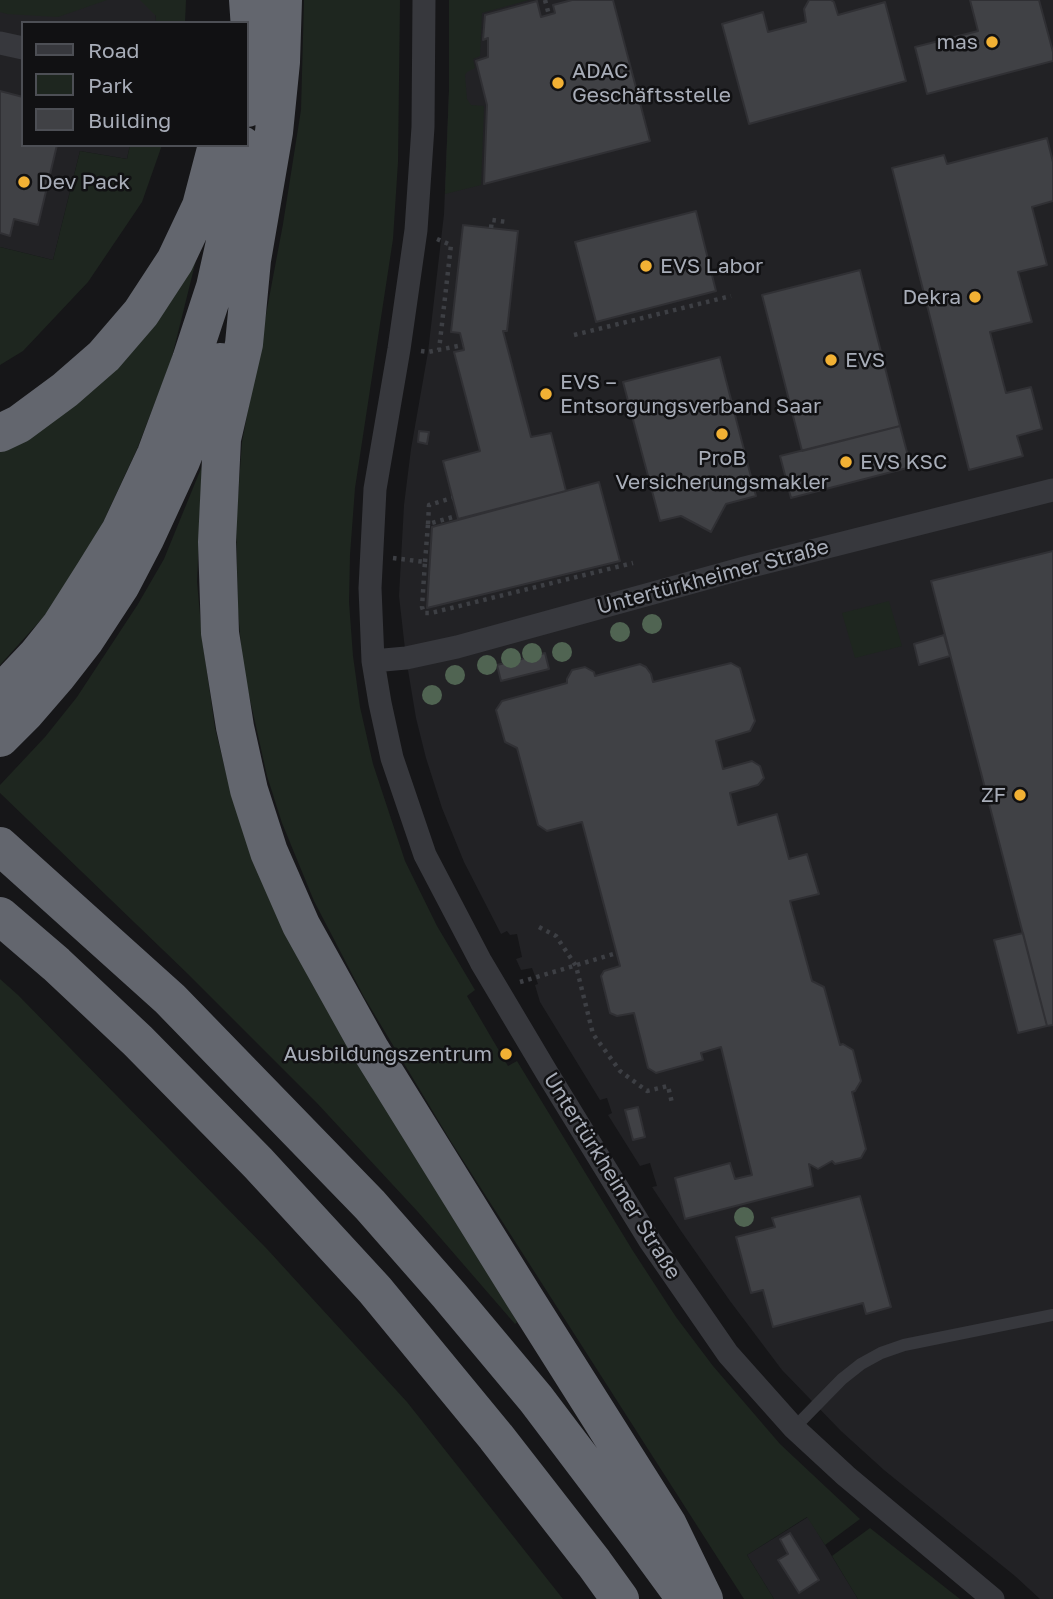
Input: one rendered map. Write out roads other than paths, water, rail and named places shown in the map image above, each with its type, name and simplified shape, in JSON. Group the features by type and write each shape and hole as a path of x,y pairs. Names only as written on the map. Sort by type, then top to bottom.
{"highway":[{"path":"239,21 242,0"},
{"path":"248,0 252,57 248,98"},
{"path":"283,0 281,62 274,132 252,260 244,344 222,439 218,555 220,633 234,727 249,790 269,852 301,925 370,1049 668,1525 704,1599"},
{"path":"0,433 19,424 65,390 104,356 141,313 175,261 201,206 216,147"},
{"path":"0,694 61,625 88,584 120,531 156,454 215,287 236,193 242,147"},
{"path":"0,738 25,713 85,640 133,562 186,448 215,374 252,260"},
{"path":"0,846 170,999 370,1205 536,1399 685,1599"},
{"path":"0,916 138,1041 258,1163 375,1290 496,1437 620,1599"}],"street":[{"name":"Untertürkheimer Straße","path":"424,0 423,127 416,230 375,489 370,588 373,661 380,703 392,758 425,855 481,962 547,1073 657,1251 727,1354 794,1428 846,1476 993,1599"},
{"path":"0,43 21,48"},
{"name":"Untertürkheimer Straße","path":"373,661 406,658 457,647 756,565 1053,490"}],"lane":[{"path":"794,1428 842,1379 881,1353 904,1345 1053,1315"}],"place":[{"name":"mas","path":"992,42"},
{"name":"ADAC Geschäftsstelle","path":"558,83"},
{"name":"Dev Pack","path":"24,182"},
{"name":"EVS Labor","path":"646,266"},
{"name":"Dekra","path":"975,297"},
{"name":"EVS","path":"831,360"},
{"name":"EVS – Entsorgungsverband Saar","path":"546,394"},
{"name":"ProB Versicherungsmakler","path":"722,434"},
{"name":"EVS KSC","path":"846,462"},
{"name":"ZF","path":"1020,795"},
{"name":"Ausbildungszentrum","path":"506,1054"}]}
